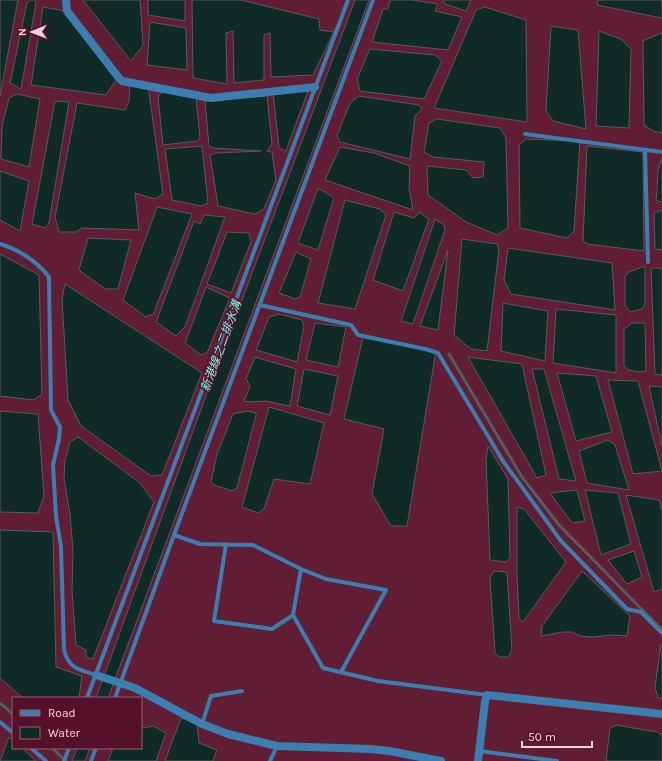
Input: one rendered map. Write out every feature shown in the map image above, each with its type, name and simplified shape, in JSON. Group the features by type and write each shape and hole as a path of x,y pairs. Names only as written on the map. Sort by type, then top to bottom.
{"street":[{"path":"66,0 67,11 122,81 211,98 315,87"},
{"path":"96,675 135,688 202,724 228,734 277,746 370,749 441,761"},
{"path":"478,761 487,695 662,714"}],"lane":[{"path":"87,697 348,0"},
{"path":"115,697 373,0"},
{"path":"525,134 662,152"},
{"path":"645,150 648,262"},
{"path":"0,244 12,247 44,270 49,277 51,410 60,427 53,465 56,516 62,547 64,650 66,660 73,667 96,675"},
{"path":"260,305 351,325 358,335 426,349 438,353 503,461 561,541 626,609 640,612 662,633"},
{"path":"174,535 200,544 252,545 301,569 326,579 386,590 342,672"},
{"path":"226,544 214,621 272,629 293,615"},
{"path":"301,569 293,615 323,668 378,681 487,695"},
{"path":"202,724 211,696 242,691"},
{"path":"0,722 12,732"},
{"path":"270,761 277,746"},
{"path":"32,749 46,761"},
{"path":"64,761 68,749"},
{"path":"91,761 96,749"},
{"path":"479,751 557,761"}],"water":[{"path":"0,0 18,0 0,96"},
{"path":"34,0 36,3 21,89 10,83 27,3"},
{"path":"83,0 140,0 143,45 131,61"},
{"path":"148,0 185,0 185,21 148,15"},
{"path":"192,0 241,0 319,19 320,30 334,32 313,75 271,77 270,33 264,35 264,80 234,83 233,31 226,33 227,84 193,78"},
{"path":"355,0 369,0 108,697 96,697 208,390"},
{"path":"390,0 412,0 438,4 435,11 462,17 448,50 372,42 383,9 388,9"},
{"path":"443,0 471,0 466,11 445,4"},
{"path":"598,0 662,0 662,18 597,5"},
{"path":"43,7 65,11 116,80 106,95 31,85"},
{"path":"485,7 526,20 527,122 434,108 476,10"},
{"path":"150,22 186,28 187,70 147,65"},
{"path":"551,26 578,30 586,129 553,121 546,111"},
{"path":"599,31 621,39 631,49 629,128 596,126"},
{"path":"661,33 662,133 653,131 644,125 643,41"},
{"path":"370,49 435,55 442,61 424,99 360,91 357,79"},
{"path":"130,84 148,85 163,194 155,199 135,193 139,230 82,228 76,232 59,232 55,217 77,103 125,110 129,101"},
{"path":"164,89 196,97 200,138 197,141 163,145 158,97"},
{"path":"308,91 286,151 279,148 273,92"},
{"path":"17,94 40,99 29,167 1,159 2,126 9,98"},
{"path":"267,96 272,144 267,151 272,152 276,180 264,209 255,214 218,206 210,155 216,153 261,151 214,148 209,146 205,101"},
{"path":"359,96 419,105 422,109 415,116 410,159 340,142 337,136 350,103"},
{"path":"55,101 69,102 49,223 45,228 32,224"},
{"path":"437,119 500,128 506,138 508,228 497,235 466,222 428,195 427,166 466,170 473,178 483,177 484,162 433,157 424,152 429,123"},
{"path":"526,139 580,141 574,231 567,238 520,228 519,145"},
{"path":"202,146 208,203 201,206 172,200 165,149"},
{"path":"587,146 643,152 644,251 587,244 583,241"},
{"path":"340,147 374,153 410,166 409,188 413,210 325,180"},
{"path":"662,158 662,203 656,200 658,174"},
{"path":"0,171 29,181 20,231 0,220"},
{"path":"318,188 334,198 318,250 298,243"},
{"path":"345,200 380,209 386,215 355,309 318,303"},
{"path":"157,207 192,214 153,315 146,317 123,300"},
{"path":"662,210 662,250 655,249 654,213"},
{"path":"394,212 414,218 419,212 429,219 403,291 373,280"},
{"path":"204,215 225,217 185,327 176,336 156,322 194,221 200,224"},
{"path":"435,219 444,225 445,230 413,324 401,321"},
{"path":"227,232 249,233 251,242 231,293 207,284"},
{"path":"88,238 131,240 118,289 105,289 79,270"},
{"path":"462,239 497,244 499,250 487,351 471,349 454,335"},
{"path":"508,248 612,263 615,310 511,294 504,280"},
{"path":"448,250 438,330 420,326"},
{"path":"296,252 311,259 300,297 295,299 279,293"},
{"path":"0,254 39,275 42,394 34,400 0,396"},
{"path":"645,266 645,303 642,309 630,312 625,305 625,276 629,272"},
{"path":"651,268 661,268 662,271 662,375 655,374"},
{"path":"65,284 202,373 162,475 151,476 81,426 68,400 62,299"},
{"path":"206,287 230,298 207,353 201,355 185,343"},
{"path":"503,303 548,311 545,361 501,351"},
{"path":"556,309 616,315 616,373 553,363"},
{"path":"279,314 302,320 304,326 297,362 256,350 269,317"},
{"path":"315,323 346,327 338,367 306,360"},
{"path":"632,323 645,323 646,371 640,372 628,370 624,365 624,329"},
{"path":"363,337 436,351 407,526 391,526 372,494 384,429 344,419"},
{"path":"255,357 296,369 290,406 265,401 244,401 250,386 246,379"},
{"path":"468,357 522,364 546,475 537,478"},
{"path":"304,369 338,376 330,415 297,406"},
{"path":"532,369 544,369 576,481 559,479"},
{"path":"557,373 596,376 612,432 576,441"},
{"path":"608,380 638,381 662,471 633,474"},
{"path":"649,386 662,387 662,446"},
{"path":"269,407 324,423 310,484 274,479 264,509 258,513 242,507"},
{"path":"0,411 38,414 44,496 38,513 0,512"},
{"path":"247,411 256,413 256,415 237,488 232,491 214,485 211,482 217,454 233,414"},
{"path":"78,437 140,483 154,502 93,659 86,658 86,650 76,645 72,591 73,551 70,514 64,479 65,461 70,442"},
{"path":"608,440 615,445 629,490 587,483 579,451"},
{"path":"488,446 508,479 510,558 506,562 490,560 486,459"},
{"path":"577,490 585,521 572,523 550,493"},
{"path":"585,490 618,493 631,544 601,555"},
{"path":"626,495 659,500 662,510 662,589 654,592"},
{"path":"517,507 524,509 566,562 523,622 519,618 517,575"},
{"path":"0,530 53,532 56,667 82,676 79,697 22,697 0,678"},
{"path":"634,551 642,577 627,584 608,560"},
{"path":"494,571 507,572 512,650 508,657 499,657 495,653 490,578"},
{"path":"582,571 630,616 627,636 612,635 592,637 580,636 572,632 563,632 541,636 542,626"},
{"path":"661,645 662,698 658,698 655,687"},
{"path":"181,718 197,724 199,743 217,750 213,761 165,761"},
{"path":"616,725 657,732 662,735 662,761 606,761 610,728"},
{"path":"153,726 166,733 156,761 108,761 113,749 142,749 142,727"},
{"path":"9,737 12,739 12,749 23,749 36,761 0,761"},
{"path":"77,749 90,749 85,761 72,761"}],"waterway":[{"path":"449,354 522,477 559,525 662,630"},
{"path":"0,703 12,713"},
{"path":"53,749 66,761"}],"water label":[{"name":"新港線之二排水溝","path":"221,346"}]}
